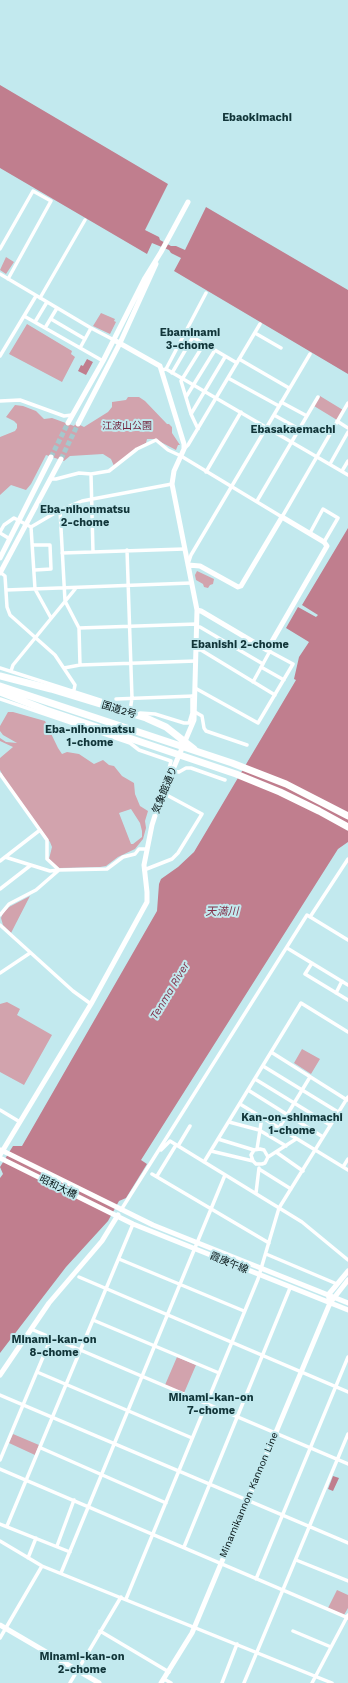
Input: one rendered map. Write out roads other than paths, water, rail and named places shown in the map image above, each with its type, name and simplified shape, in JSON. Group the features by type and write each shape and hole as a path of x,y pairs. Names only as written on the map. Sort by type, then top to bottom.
{"highway":[{"name":"国道2号","path":"0,676 129,711 166,727 225,771"},
{"path":"0,686 232,763 286,784 348,816"},
{"name":"国道2号","path":"0,692 105,732 236,774 286,795 348,827"}],"street":[{"path":"0,249 34,191 51,201 8,279"},
{"path":"78,424 120,343 164,248 188,202"},
{"path":"40,298 85,220"},
{"path":"68,423 103,361 145,278 164,248"},
{"path":"0,274 91,328 183,378 348,475"},
{"path":"184,449 184,444 164,369 206,293"},
{"path":"1,354 36,296"},
{"path":"35,322 47,302"},
{"path":"45,328 57,308"},
{"path":"24,316 103,361"},
{"path":"51,319 85,339"},
{"path":"31,527 60,510 82,501 172,484 174,471 184,449 198,429 260,324"},
{"path":"80,348 91,328"},
{"path":"184,332 236,363"},
{"path":"255,333 281,348"},
{"path":"172,372 193,337"},
{"path":"198,429 191,414 181,381 204,344"},
{"path":"186,397 215,350"},
{"path":"310,354 191,555 188,564 200,566 238,587 241,586 337,421 348,405"},
{"path":"191,414 226,357"},
{"path":"239,359 289,388"},
{"path":"228,378 307,416"},
{"path":"257,501 318,397"},
{"path":"0,401 20,400 64,416 72,415"},
{"path":"206,472 241,412"},
{"path":"274,415 299,429"},
{"path":"337,421 348,428"},
{"path":"330,464 348,432"},
{"path":"50,479 56,479 79,473 91,474 114,468 138,449 156,440 168,450 181,456 324,542 327,546 325,551 268,651 253,682"},
{"path":"0,558 50,457"},
{"path":"61,459 0,573 5,576 7,607 10,615 55,655 75,685 74,690"},
{"path":"342,471 348,461"},
{"path":"91,474 93,552"},
{"name":"気象館通り","path":"1,1155 91,1004 147,902 144,870 146,849 152,824 163,793 194,720 197,610 172,484"},
{"path":"310,533 323,509 338,518 324,542"},
{"path":"60,510 65,601 79,628 80,665"},
{"path":"10,539 0,533 4,525 14,518 31,527 34,545 35,589 51,618"},
{"path":"0,523 4,525"},
{"path":"34,545 50,545 51,569 35,570"},
{"path":"62,553 184,549"},
{"path":"127,550 132,698 129,711"},
{"path":"6,590 191,583"},
{"path":"11,672 14,665 76,588"},
{"path":"195,688 258,723 293,664 197,610"},
{"path":"79,628 197,626 284,680"},
{"path":"196,650 201,650 275,695"},
{"path":"64,668 80,665 196,661"},
{"path":"0,668 74,690 129,711 142,714 155,714 184,723 189,723 194,696 116,699"},
{"path":"0,672 5,670"},
{"path":"0,699 105,732 130,743 139,750 171,761 169,769 173,771 182,772 186,768 191,768 225,780"},
{"path":"195,712 202,716 206,731 247,745"},
{"path":"1,777 47,840 47,859 58,870"},
{"path":"144,870 172,859 178,853 202,814 163,793"},
{"path":"0,861 40,830"},
{"path":"5,857 50,871 107,869 123,857 134,854 142,848 146,849"},
{"path":"310,917 348,859"},
{"path":"0,889 31,865"},
{"path":"0,915 9,904 36,890 58,870"},
{"path":"0,1375 31,1329 66,1282 102,1241 115,1215 157,1154 307,915 348,940"},
{"path":"0,925 73,991 91,1004"},
{"path":"287,948 348,985"},
{"path":"0,973 30,953"},
{"path":"312,963 305,974 348,1000"},
{"path":"336,993 342,981"},
{"path":"204,1162 301,1004 348,1032"},
{"path":"126,1599 260,1275 279,1208 347,1099 271,1052"},
{"path":"263,1066 338,1112"},
{"path":"279,1128 310,1077"},
{"path":"255,1078 330,1125"},
{"path":"248,1090 323,1137"},
{"path":"240,1104 348,1170"},
{"path":"0,1110 20,1122"},
{"path":"253,1161 252,1154 256,1150 262,1117"},
{"path":"229,1122 259,1130 286,1146"},
{"path":"157,1176 190,1126"},
{"path":"256,1193 259,1167 265,1163 268,1157 296,1138"},
{"path":"218,1139 256,1150 264,1150 268,1157"},
{"path":"157,1154 170,1141 302,1222 348,1260"},
{"path":"211,1151 253,1161 259,1167 291,1189"},
{"path":"276,1152 303,1170"},
{"name":"昭和大橋","path":"1,1155 8,1154 119,1209 197,1243 348,1303"},
{"name":"昭和大橋","path":"1,1155 115,1215"},
{"path":"343,1167 348,1159"},
{"path":"152,1174 269,1243"},
{"path":"61,1573 166,1315 225,1175"},
{"name":"霞庚午線","path":"115,1215 194,1249 348,1310"},
{"path":"7,1526 41,1448 133,1224"},
{"path":"266,1254 337,1284"},
{"path":"119,1259 244,1311"},
{"path":"330,1303 331,1296 337,1284 348,1271"},
{"path":"78,1277 348,1392"},
{"path":"331,1296 348,1280"},
{"path":"184,1547 290,1288"},
{"name":"Minamikannon Kannon Line","path":"162,1681 169,1672 195,1627 300,1371 330,1303"},
{"path":"93,1320 219,1373"},
{"path":"31,1329 348,1464"},
{"path":"0,1460 51,1338"},
{"path":"256,1579 348,1357"},
{"path":"37,1372 192,1438"},
{"path":"0,1395 348,1543"},
{"path":"244,1683 348,1434"},
{"path":"41,1448 166,1502"},
{"path":"0,1469 348,1617 312,1683"},
{"path":"57,1546 74,1500"},
{"path":"0,1524 70,1552"},
{"path":"28,1558 36,1538"},
{"path":"0,1541 42,1566 332,1683"},
{"path":"296,1560 348,1581"},
{"path":"0,1638 42,1566"},
{"path":"70,1683 121,1597"},
{"path":"0,1625 99,1683"},
{"path":"100,1631 169,1672"},
{"path":"293,1631 331,1647"},
{"path":"222,1683 237,1644"},
{"path":"162,1681 171,1683"}],"water":[{"path":"0,85 168,184 145,230 159,237 160,240 171,246 176,246 185,250 206,207 348,290 348,374 174,271 181,258 171,253 169,250 152,243 147,254 0,168"},
{"path":"87,359 93,362 86,375 78,371"},
{"name":"天満川","path":"348,528 348,842 338,849 141,1160 147,1164 126,1198 119,1201 108,1221 66,1267 0,1353 0,1178 3,1174 0,1167 13,1146 22,1146 157,911 159,884 161,879 178,867 194,852 296,680 294,679 299,657 309,642 286,628 298,607 316,617 318,615 302,605"},
{"path":"333,1476 339,1478 333,1491 328,1489"}],"tunnel":[{"path":"51,457 68,423"},
{"path":"61,459 78,424"}],"district":[{"name":"Ebaokimachi","path":"257,118"},
{"name":"Ebaminami 3-chome","path":"190,339"},
{"name":"Ebasakaemachi","path":"293,430"},
{"name":"Eba-nihonmatsu 2-chome","path":"85,516"},
{"name":"Ebanishi 2-chome","path":"240,645"},
{"name":"Eba-nihonmatsu 1-chome","path":"90,736"},
{"name":"Kan-on-shinmachi 1-chome","path":"292,1124"},
{"name":"Minami-kan-on 8-chome","path":"54,1346"},
{"name":"Minami-kan-on 7-chome","path":"211,1404"},
{"name":"Minami-kan-on 2-chome","path":"82,1663"}],"park label":[{"name":"江波山公園","path":"127,426"}],"water label":[{"name":"Tenma River","path":"170,991"}]}
